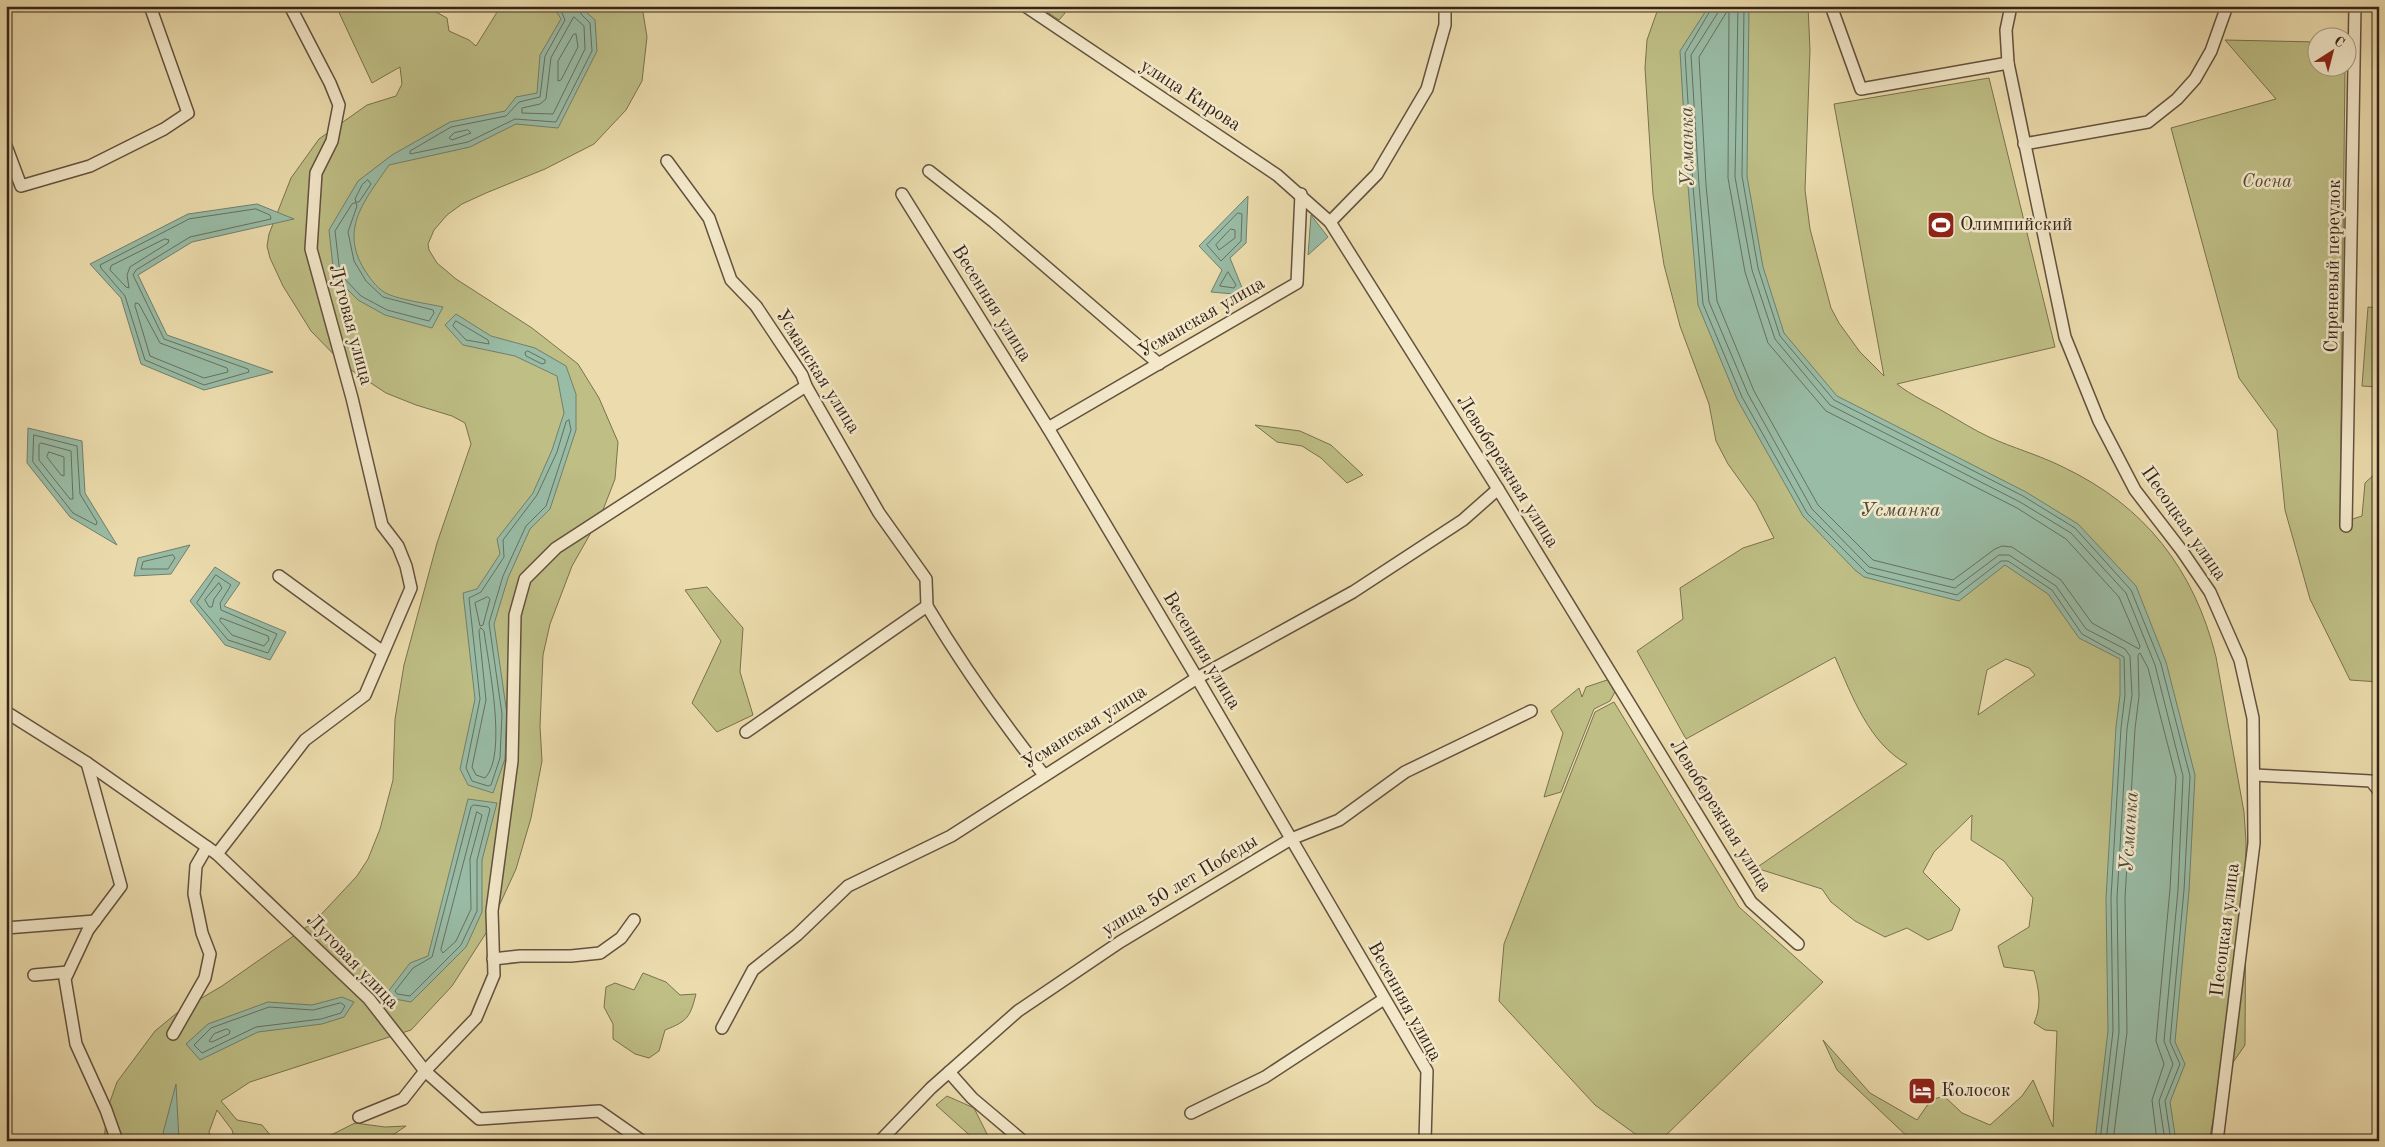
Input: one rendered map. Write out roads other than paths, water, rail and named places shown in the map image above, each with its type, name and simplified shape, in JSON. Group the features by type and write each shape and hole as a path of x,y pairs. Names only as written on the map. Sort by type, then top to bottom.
{"street":[{"path":"6,146 21,186 90,166 164,129 188,113 150,6"},
{"name":"Луговая улица","path":"217,854 305,740 365,695 411,588 406,566 398,546 382,525 352,398 311,249 316,173 332,141 339,105 330,83 290,6"},
{"name":"улица Кирова","path":"1025,6 1277,175 1301,194 1330,222"},
{"path":"1330,222 1377,174 1427,89 1445,25 1445,6"},
{"path":"1831,6 1861,89 2008,63"},
{"name":"Песоцкая улица","path":"2012,6 2006,30 2008,63 2065,337 2099,420 2135,490 2182,550 2210,592 2240,660 2253,718 2255,775 2254,843 2217,1141"},
{"path":"2024,144 2148,122 2178,99 2195,79 2212,51 2227,6"},
{"name":"Сиреневый переулок","path":"2346,526 2355,6"},
{"name":"Усманская улица","path":"666,161 709,218 731,280 756,306 802,375 806,386 880,513 926,580 927,606"},
{"path":"930,170 994,222 1158,364"},
{"name":"Весенняя улица","path":"902,194 1048,428 1197,678 1426,1071 1425,1141"},
{"name":"Усманская улица","path":"1048,428 1297,283 1301,194"},
{"name":"Левобережная улица","path":"1330,222 1498,489 1751,902 1798,944"},
{"path":"359,1117 404,1099 426,1071 476,1018 494,975 492,911 512,761 515,615 525,579 556,548 806,386"},
{"name":"Усманская улица","path":"722,1028 754,970 797,935 848,886 951,836 1197,678 1353,592 1463,520 1498,489"},
{"path":"279,576 383,652"},
{"path":"746,732 927,606 959,659 994,711 1044,775"},
{"name":"улица 50 лет Победы","path":"880,1141 949,1072 1026,1006 1120,942 1291,839 1339,820 1405,772 1531,711"},
{"name":"Луговая улица","path":"6,712 87,763 217,854 369,999 426,1071 479,1119 600,1111 642,1141"},
{"path":"87,763 121,886 88,930 65,980 76,1044 106,1110 117,1141"},
{"path":"2255,775 2371,781 2379,791"},
{"path":"173,1034 205,978 210,954 202,933 194,894 196,866 206,847"},
{"path":"493,959 600,953 621,938 634,920"},
{"path":"6,928 95,921"},
{"path":"34,975 68,972"},
{"path":"1191,1113 1265,1077 1384,999"},
{"path":"949,1072 972,1098 1024,1141"}],"water":[{"path":"553,6 588,6 585,11 595,20 597,51 558,128 516,124 470,147 389,165 358,214 354,240 357,254 366,272 378,287 389,295 443,307 432,328 385,315 358,300 334,276 329,230 358,181 392,155 450,122 505,111 516,97 537,93 540,55 561,19"},
{"name":"Усманка","path":"1709,6 1749,6 1747,176 1763,267 1784,333 1837,396 2026,492 2078,524 2136,586 2166,662 2195,775 2189,891 2175,1042 2185,1064 2170,1102 2176,1141 2095,1141 2108,1031 2106,898 2116,727 2120,695 2120,659 2079,638 2048,594 2005,565 1959,601 1864,577 1803,516 1737,399 1698,305 1688,186 1680,51"},
{"path":"1248,196 1246,243 1230,258 1245,295 1211,292 1222,270 1199,246"},
{"path":"257,204 294,219 192,242 138,275 167,335 273,372 204,390 141,364 121,298 90,264 188,214"},
{"path":"1311,215 1328,237 1308,255"},
{"path":"456,314 491,336 535,348 566,366 576,394 576,430 550,509 530,529 508,578 494,624 507,714 505,759 493,793 468,785 460,769 475,699 463,593 477,589 500,554 497,539 533,493 552,450 564,413 557,376 515,356 463,345 445,325"},
{"path":"28,428 82,441 85,493 117,545 70,517 27,463"},
{"path":"190,545 171,574 134,576 138,558"},
{"path":"215,567 240,583 224,606 286,632 270,660 225,645 190,601"},
{"path":"468,799 497,803 482,860 482,912 466,947 411,1002 384,997 410,963 428,956"},
{"path":"342,997 354,1002 344,1017 322,1024 258,1032 200,1060 186,1044 208,1024 268,1002 312,1005"},
{"path":"176,1084 179,1141 168,1141 163,1133"}],"place":[{"name":"Олимпийский","path":"1941,225"},
{"name":"Колосок","path":"1922,1091"}],"park label":[{"name":"Сосна","path":"2267,182"}]}
